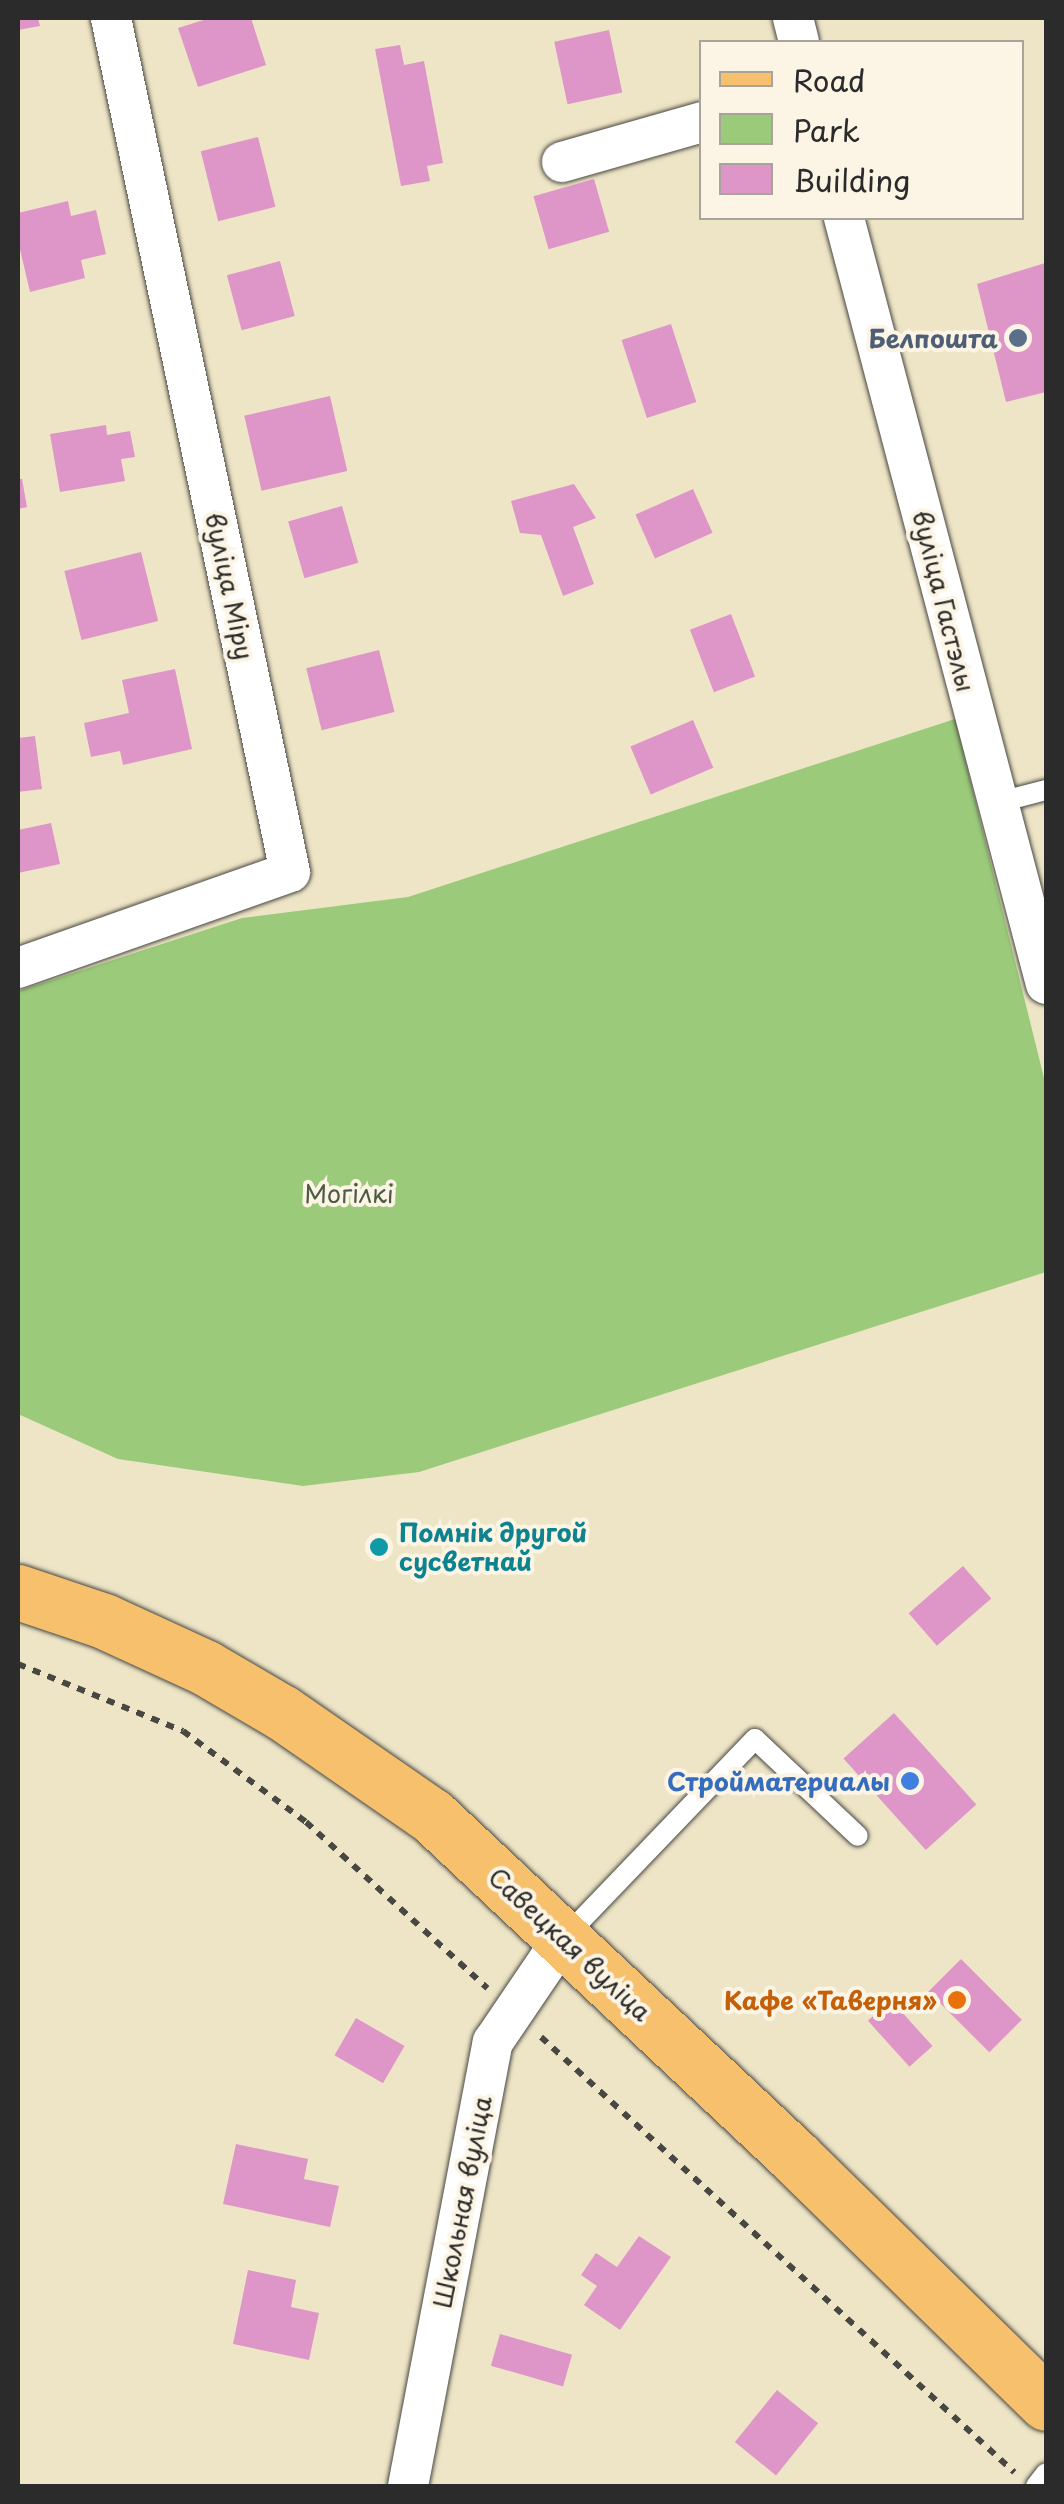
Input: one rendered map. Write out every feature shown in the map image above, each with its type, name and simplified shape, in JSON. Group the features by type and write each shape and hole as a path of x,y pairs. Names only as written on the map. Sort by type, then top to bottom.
{"main road":[{"name":"Савецкая вуліца","path":"18,1592 104,1621 206,1668 283,1714 432,1816 564,1937 1046,2404"}],"street":[{"name":"вуліца Міру","path":"18,968 290,872 111,18"},
{"path":"562,162 699,123"},
{"name":"вуліца Гастэлы","path":"845,220 1046,984"},
{"name":"Школьная вуліца","path":"408,2486 493,2042 564,1937"}],"lane":[{"path":"996,803 1046,790"},
{"path":"564,1937 755,1739 858,1836"},
{"path":"1036,2486 1046,2472"}],"path":[{"path":"18,1664 183,1732 306,1822 1015,2474"}],"green space":[{"name":"Могілкі","path":"955,719 1046,1086 1046,1272 419,1472 303,1486 118,1459 18,1414 18,991 242,918 408,897"}],"building":[{"path":"18,18 38,18 40,26 18,30"},
{"path":"210,18 251,18 266,65 198,87 178,28"},
{"path":"609,30 622,93 568,104 554,42"},
{"path":"400,45 404,65 424,61 443,163 427,166 430,181 401,186 375,49"},
{"path":"258,137 275,207 218,221 201,151"},
{"path":"594,179 609,232 549,249 533,196"},
{"path":"68,201 71,216 96,210 106,254 81,260 85,278 30,292 18,241 18,213"},
{"path":"280,261 295,316 242,330 227,275"},
{"name":"Белпошта","path":"1045,263 1046,392 1006,402 977,284"},
{"path":"671,324 696,402 647,418 622,340"},
{"path":"330,396 347,471 262,491 244,416"},
{"path":"106,425 107,435 130,431 135,457 121,459 125,481 60,492 50,434"},
{"path":"18,479 22,479 27,507 18,509"},
{"path":"574,484 596,518 573,527 594,584 563,596 541,535 520,533 511,501"},
{"path":"693,489 713,533 655,558 635,515"},
{"path":"342,506 358,563 304,578 288,521"},
{"path":"141,552 158,621 82,640 64,571"},
{"path":"731,614 755,677 714,692 690,630"},
{"path":"379,650 394,712 322,730 306,668"},
{"path":"175,669 192,749 123,765 120,751 91,757 84,723 129,713 122,680"},
{"path":"693,720 713,768 651,794 630,747"},
{"path":"35,736 42,789 18,792 18,738"},
{"path":"51,823 60,864 18,873 18,830"},
{"path":"963,1566 991,1598 937,1646 909,1613"},
{"name":"Стройматериалы","path":"894,1713 976,1804 926,1850 843,1759"},
{"path":"961,1959 1022,2020 989,2052 928,1992"},
{"path":"891,2000 932,2046 909,2067 868,2021"},
{"path":"356,2018 404,2046 383,2083 335,2055"},
{"path":"236,2144 308,2159 304,2179 339,2186 330,2227 223,2204"},
{"path":"639,2236 671,2257 620,2330 584,2305 597,2286 581,2275 596,2253 617,2267"},
{"path":"248,2270 296,2280 291,2307 319,2313 309,2360 233,2344"},
{"path":"500,2334 572,2355 563,2386 491,2366"},
{"path":"777,2390 818,2423 776,2475 735,2442"}],"place":[{"name":"Белпошта","path":"1018,338"},
{"name":"Помнік другой сусветнай","path":"379,1547"},
{"name":"Стройматериалы","path":"910,1781"},
{"name":"Кафе «Таверня»","path":"957,2000"}]}
